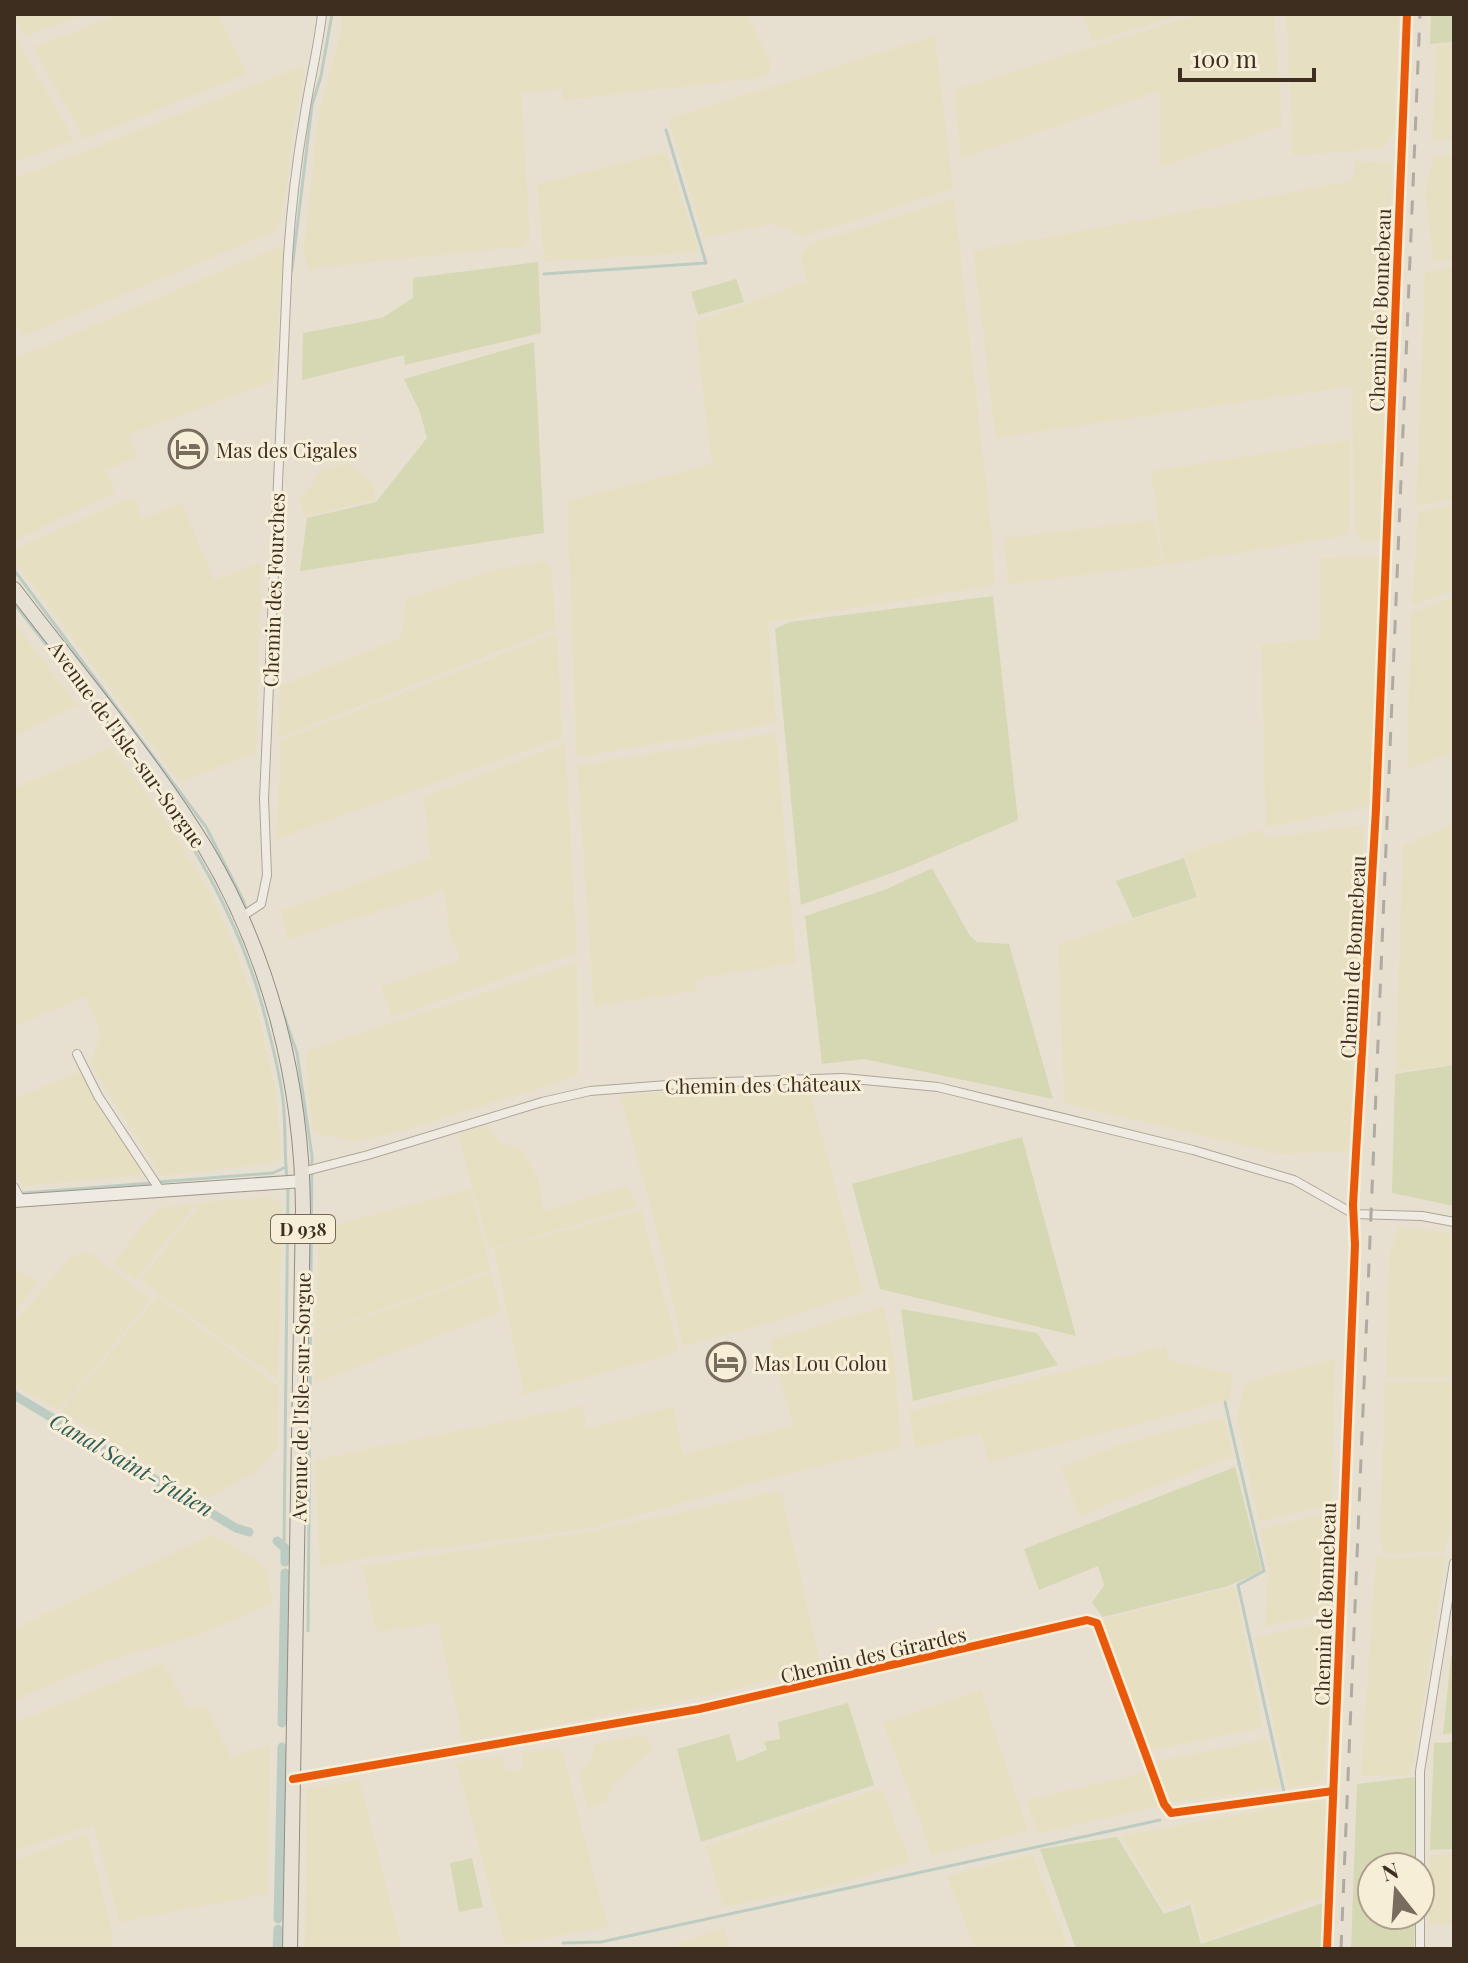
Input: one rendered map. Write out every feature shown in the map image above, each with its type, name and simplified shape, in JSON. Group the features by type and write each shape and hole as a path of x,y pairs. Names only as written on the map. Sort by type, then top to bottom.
{"main road":[{"name":"Avenue de l'Isle-sur-Sorgue","path":"14,589 179,807 207,852 241,917 268,986 282,1035 296,1105 302,1177 290,1949"}],"street":[{"name":"Chemin des Fourches","path":"241,917 261,904 267,875 264,799 288,256 292,198 322,14"},
{"name":"Chemin de Bonnebeau","path":"1327,1949 1354,1214 1376,809 1407,14"},
{"path":"77,1054 98,1096 160,1190"},
{"name":"Chemin des Châteaux","path":"17,1200 302,1177 542,1102 590,1091 693,1083 843,1078 938,1087 1193,1150 1294,1180 1354,1214 1422,1216 1454,1222"},
{"path":"14,1187 17,1200"},
{"path":"1420,1851 1420,1771 1454,1563"},
{"name":"Chemin des Girardes","path":"293,1779 699,1709 1087,1620 1097,1623 1164,1804 1171,1813 1333,1791"}],"shaded area":[{"path":"14,14 86,14 25,37"},
{"path":"120,14 218,14 247,74 84,139 33,48"},
{"path":"341,14 747,14 771,64 767,77 563,100 562,89 521,93 530,235 525,246 307,269 304,247 319,113 342,27"},
{"path":"1083,14 1182,14 1092,42"},
{"path":"1199,14 1274,14 1282,125 1161,167 1159,91 961,158 954,90"},
{"path":"1286,14 1399,14 1394,131 1384,148 1293,156"},
{"path":"14,34 74,140 14,163"},
{"path":"935,36 953,189 803,236 773,224 704,238 668,119"},
{"path":"1454,44 1454,139 1432,141 1436,45"},
{"path":"305,65 278,230 21,337 14,320 14,179"},
{"path":"666,152 700,252 544,262 537,184"},
{"path":"1454,154 1454,259 1433,262 1425,194 1433,157"},
{"path":"1355,161 1392,163 1380,540 1363,543 1355,534 1352,386 996,438 973,251 1353,181"},
{"path":"954,198 995,585 768,622 776,723 577,757 567,501 712,464 695,322 807,282 800,256 807,245"},
{"path":"285,244 273,381 129,435 138,456 105,471 116,492 14,541 14,359"},
{"path":"1454,267 1454,499 1416,506 1425,272"},
{"path":"1350,440 1350,526 1347,535 1164,565 1151,471"},
{"path":"348,464 375,484 374,500 304,516 300,500 322,469"},
{"path":"133,497 142,519 182,503 214,580 261,563 256,753 180,782 14,560 14,549"},
{"path":"1454,505 1454,590 1412,605 1418,512"},
{"path":"1155,520 1162,565 1008,584 1004,538"},
{"path":"1380,557 1371,806 1266,827 1261,644 1319,639 1320,558"},
{"path":"543,561 552,570 555,629 278,738 280,686 401,638 406,599 490,571"},
{"path":"1454,597 1454,752 1407,769 1411,613"},
{"path":"14,622 77,705 14,737"},
{"path":"557,633 562,738 276,839 281,740"},
{"path":"776,733 796,963 695,979 696,991 594,1006 577,766"},
{"path":"565,743 577,953 392,1017 381,986 460,961 449,932 445,891 288,939 281,911 430,858 424,797"},
{"path":"112,748 165,820 209,891 237,953 257,1009 276,1093 281,1156 273,1163 161,1176 90,1064 101,1034 86,997 14,1026 14,788"},
{"path":"1454,824 1454,1064 1395,1072 1403,846"},
{"path":"1364,825 1349,1151 1280,1154 1064,1103 1058,945 1198,898 1184,854 1260,829 1267,838"},
{"path":"577,962 578,1076 392,1134 355,1141 312,1131 308,1051"},
{"path":"80,1072 143,1175 23,1186 14,1169 14,1099"},
{"path":"780,1088 810,1091 863,1292 763,1325 683,1346 651,1208 620,1096 691,1089"},
{"path":"485,1124 500,1143 522,1149 539,1181 543,1211 627,1186 638,1207 489,1249 458,1135"},
{"path":"471,1189 491,1270 316,1333 319,1229"},
{"path":"272,1197 282,1206 278,1380 140,1280 202,1202"},
{"path":"197,1203 135,1280 113,1263 157,1209"},
{"path":"641,1210 679,1352 524,1395 494,1249"},
{"path":"1399,1227 1454,1234 1454,1377 1386,1377 1389,1256"},
{"path":"89,1253 151,1299 59,1410 14,1385 14,1323 72,1256"},
{"path":"14,1269 38,1282 14,1312"},
{"path":"491,1273 501,1312 315,1383 315,1335"},
{"path":"158,1296 279,1387 277,1448 256,1472 207,1498 61,1411"},
{"path":"884,1307 894,1356 901,1447 783,1475 592,1528 376,1556 320,1567 315,1460 584,1406 586,1429 674,1406 683,1454 793,1426 770,1340"},
{"path":"1166,1346 1169,1360 1232,1374 1230,1400 989,1462 980,1433 915,1449 909,1411"},
{"path":"1335,1359 1332,1504 1259,1522 1237,1420 1244,1383"},
{"path":"1451,1381 1454,1398 1454,1496 1446,1551 1384,1554 1380,1536 1385,1382"},
{"path":"1224,1417 1233,1456 1079,1516 1061,1467 1126,1443"},
{"path":"781,1491 821,1666 717,1694 463,1742 438,1623 376,1632 363,1566 592,1531"},
{"path":"1334,1512 1331,1612 1265,1627 1268,1569 1260,1529"},
{"path":"213,1534 262,1564 268,1575 272,1603 197,1636 130,1654 14,1701 14,1629"},
{"path":"1376,1555 1391,1558 1446,1555 1413,1765 1408,1775 1361,1776"},
{"path":"1235,1587 1263,1727 1148,1751 1100,1620"},
{"path":"1330,1620 1330,1697 1323,1781 1288,1788 1255,1638"},
{"path":"163,1663 188,1709 205,1705 231,1757 270,1745 267,1894 119,1922 94,1825 14,1851 14,1723"},
{"path":"981,1690 1028,1831 932,1855 883,1723"},
{"path":"643,1735 649,1740 652,1751 615,1782 605,1802 587,1808 579,1771 592,1759 594,1744"},
{"path":"1267,1739 1281,1787 1169,1803 1154,1762"},
{"path":"561,1748 608,1927 505,1945 456,1762 501,1757 508,1771 524,1770 521,1753"},
{"path":"1145,1772 1161,1806 1038,1833 1026,1801"},
{"path":"359,1779 402,1949 305,1949 307,1789"},
{"path":"882,1788 910,1862 834,1885 723,1907 706,1846"},
{"path":"1317,1800 1328,1804 1326,1895 1203,1942 1192,1900 1164,1908 1121,1836"},
{"path":"87,1834 111,1925 113,1949 16,1949 14,1860"},
{"path":"1032,1854 1069,1949 975,1949 947,1876"},
{"path":"1454,1854 1454,1924 1436,1924 1436,1855"},
{"path":"724,1927 732,1949 666,1949"}],"green space":[{"path":"1431,14 1454,14 1454,42 1430,44"},
{"path":"538,262 541,333 405,365 404,355 302,380 303,333 382,318 413,298 413,278"},
{"path":"736,279 744,302 698,315 691,292"},
{"path":"534,342 544,533 300,571 307,518 376,502 427,438 420,412 404,379"},
{"path":"993,596 1018,820 903,869 801,905 775,629 790,622"},
{"path":"1184,858 1197,897 1133,918 1116,881"},
{"path":"932,868 970,936 977,942 1009,944 1053,1099 864,1059 822,1064 805,916 887,889"},
{"path":"1454,1065 1454,1206 1392,1193 1395,1074"},
{"path":"1022,1137 1076,1336 880,1289 852,1184"},
{"path":"901,1309 1037,1333 1058,1365 913,1401"},
{"path":"1235,1467 1262,1571 1228,1586 1103,1617 1092,1603 1104,1585 1098,1566 1039,1590 1024,1549"},
{"path":"1451,1656 1454,1656 1454,1733 1443,1734"},
{"path":"848,1703 874,1785 701,1842 677,1749 729,1734 737,1762 767,1750 764,1742 780,1739 778,1722"},
{"path":"1454,1742 1454,1849 1430,1850 1434,1743"},
{"path":"1416,1777 1415,1851 1356,1851 1356,1931 1415,1931 1414,1949 1351,1949 1357,1784"},
{"path":"1117,1837 1164,1914 1190,1905 1201,1944 1323,1903 1322,1949 1076,1949 1040,1849"},
{"path":"472,1858 483,1907 459,1912 450,1863"}],"waterway":[{"path":"292,270 312,105 321,76 332,14"},
{"path":"544,274 706,263 666,130"},
{"path":"14,570 206,827 243,900 251,924"},
{"path":"14,603 158,793 219,895 243,949 274,1052 283,1100 287,1179"},
{"path":"281,1007 297,1053 312,1156 308,1631"},
{"path":"159,1182 273,1173 286,1167"},
{"path":"23,1193 152,1183"},
{"path":"284,1546 288,1186"},
{"name":"Canal Saint-Julien","path":"14,1395 236,1528 249,1532"},
{"path":"1225,1402 1264,1571 1238,1585 1284,1792"},
{"name":"Canal Saint-Julien","path":"277,1541 285,1548 285,1562"},
{"name":"Canal Saint-Julien","path":"282,1723 285,1573"},
{"name":"Canal Saint-Julien","path":"278,1919 282,1747"},
{"path":"563,1943 601,1942 1160,1820"},
{"name":"Canal Saint-Julien","path":"277,1949 278,1929"}],"railway":[{"path":"1341,1949 1420,14"}],"cycle path":[{"path":"1327,1949 1355,1245 1353,1205 1376,809 1407,14"},
{"path":"293,1779 699,1709 1087,1620 1097,1623 1164,1804 1171,1813 1333,1791"}],"place":[{"name":"Mas des Cigales","path":"188,449"},
{"name":"Mas Lou Colou","path":"726,1362"}]}
